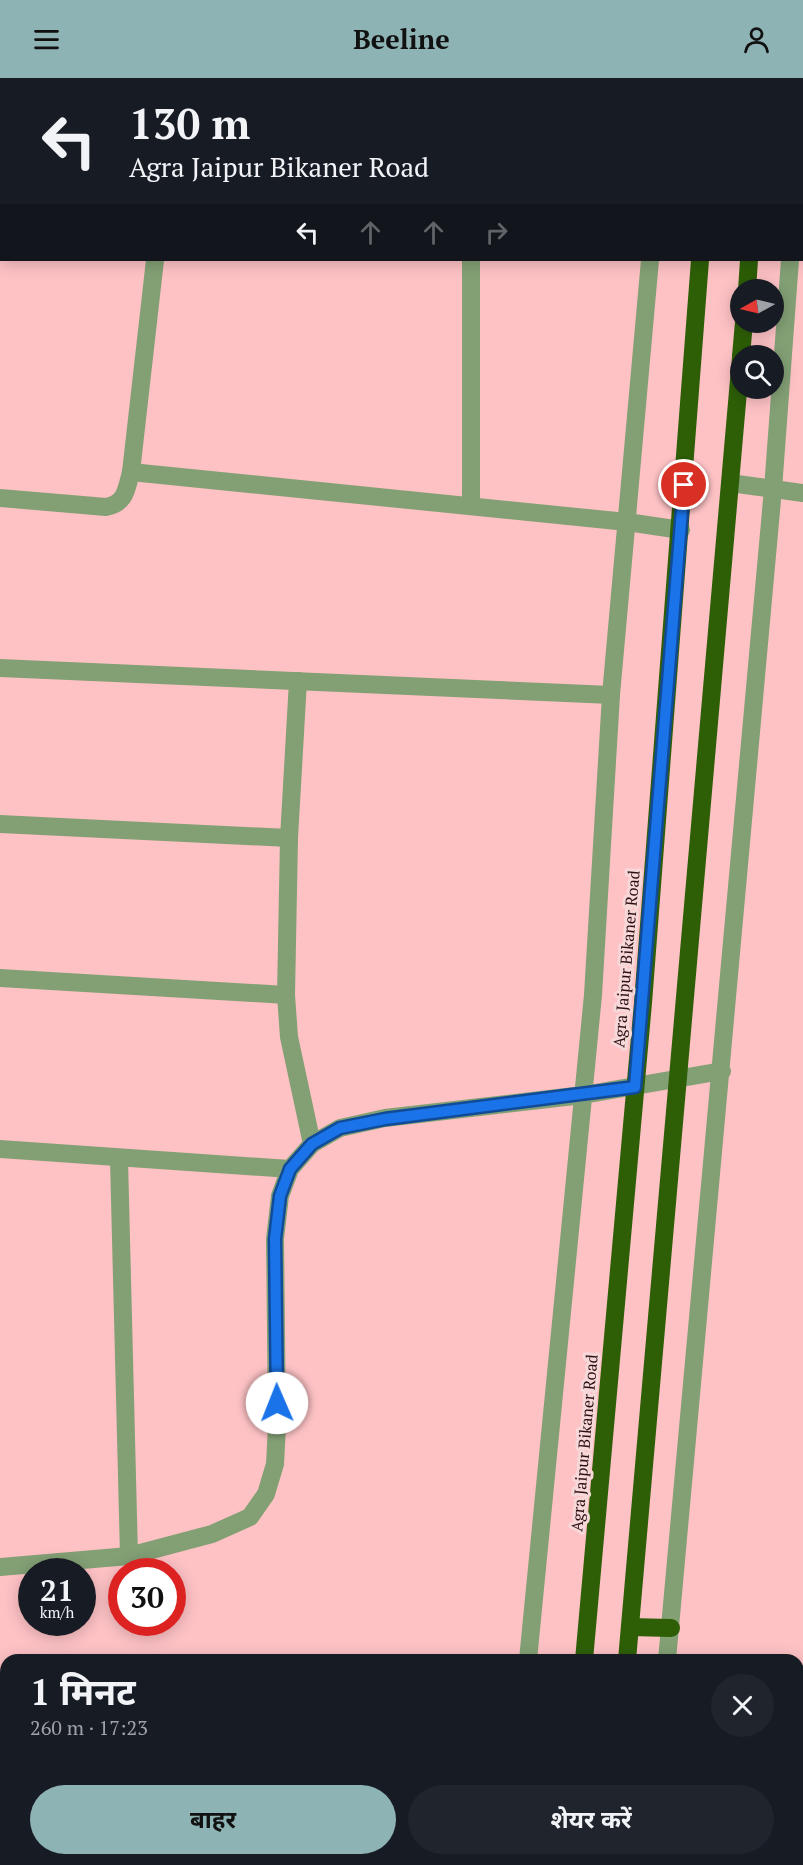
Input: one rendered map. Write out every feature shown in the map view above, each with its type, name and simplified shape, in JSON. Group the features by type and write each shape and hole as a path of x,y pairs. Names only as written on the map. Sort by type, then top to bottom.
{"highway":[{"name":"Agra Jaipur Bikaner Road","path":"585,1654 635,1087 681,530 700,261"},
{"path":"748,279 749,261"},
{"path":"628,1654 737,399"},
{"path":"630,1627 670,1628"}],"street":[{"path":"0,498 113,506 119,504 125,497 131,472 155,261"},
{"path":"471,261 471,506"},
{"path":"529,1654 593,995 611,695 650,261"},
{"path":"668,1654 773,489 790,261"},
{"path":"131,472 627,522 681,530"},
{"path":"730,483 803,493"},
{"path":"0,668 611,695"},
{"path":"298,681 289,838 286,995 289,1037 312,1144"},
{"path":"0,824 289,838"},
{"path":"0,978 286,995"},
{"path":"0,1568 129,1556 212,1534 250,1517 266,1494 274,1464 277,1426 275,1239 280,1196 290,1169 312,1144 340,1128 385,1119 583,1095 722,1071"},
{"path":"0,1149 290,1169"},
{"path":"119,1159 129,1556"}],"route":[{"path":"277,1403 275,1239 280,1196 290,1169 312,1144 340,1128 385,1119 635,1087 684,485"}]}
